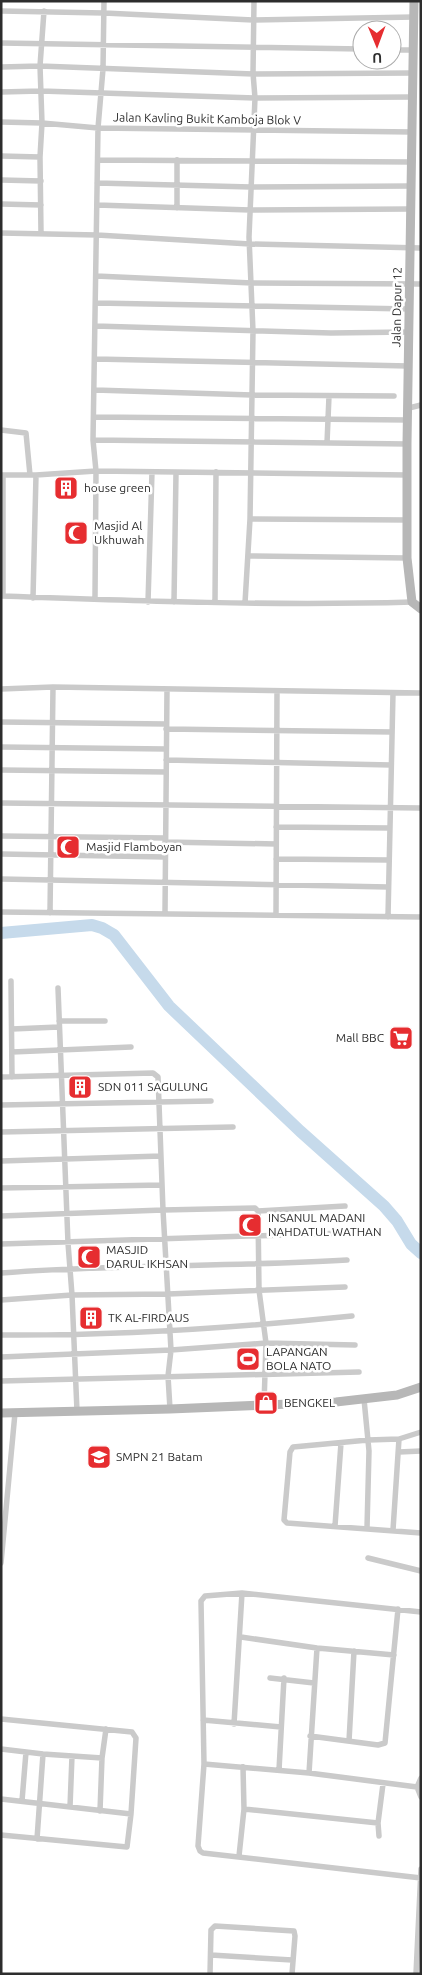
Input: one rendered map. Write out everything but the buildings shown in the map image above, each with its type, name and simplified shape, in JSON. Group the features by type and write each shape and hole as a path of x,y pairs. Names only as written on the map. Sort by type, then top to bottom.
{"street":[{"path":"95,598 96,471 93,440 98,128 103,69 104,1"},
{"path":"246,603 250,519 250,442 254,331 250,244 250,187 255,98 253,74 254,1"},
{"name":"Jalan Dapur 12","path":"412,602 407,558 407,444 414,1"},
{"path":"1,11 104,13 253,20 414,17"},
{"path":"40,233 42,123 40,66 44,11"},
{"path":"1,43 352,49"},
{"path":"402,50 413,50"},
{"path":"1,67 40,66 253,74 413,73"},
{"path":"1,92 41,91 255,98 412,97"},
{"name":"Jalan Kavling Bukit Kamboja Blok V","path":"1,122 42,123 98,128 412,132"},
{"path":"1,156 40,157"},
{"path":"98,160 412,162"},
{"path":"178,160 178,208"},
{"path":"1,180 41,181"},
{"path":"97,183 250,187 411,186"},
{"path":"1,204 41,205"},
{"path":"97,205 250,210 410,209"},
{"path":"1,233 97,235 250,244 421,248"},
{"path":"96,276 252,283 421,284"},
{"path":"96,302 252,307 409,309"},
{"path":"95,326 254,331 408,332"},
{"path":"95,359 408,366"},
{"path":"95,390 252,395 394,396"},
{"path":"328,443 327,419 329,396"},
{"path":"409,408 421,405"},
{"path":"94,417 408,420"},
{"path":"1,430 26,433 33,475 33,598"},
{"path":"93,440 407,444"},
{"path":"407,475 96,471 2,475 2,596 95,598 148,602 340,604 412,602 421,609"},
{"path":"148,602 152,472"},
{"path":"215,602 216,472"},
{"path":"174,602 176,473"},
{"path":"250,519 408,520"},
{"path":"248,556 407,558"},
{"path":"50,912 53,687"},
{"path":"1,689 53,687 421,694"},
{"path":"164,914 167,689"},
{"path":"276,915 278,691"},
{"path":"388,917 393,692"},
{"path":"1,722 277,731 392,732"},
{"path":"1,747 166,749"},
{"path":"166,760 391,765"},
{"path":"1,770 166,772"},
{"path":"1,803 421,808"},
{"path":"276,827 390,828"},
{"path":"1,836 276,844"},
{"path":"1,854 165,857"},
{"path":"276,859 389,860"},
{"path":"1,879 388,887"},
{"path":"1,912 421,917"},
{"path":"11,981 12,1077"},
{"path":"58,988 65,1185 75,1336 77,1411"},
{"path":"12,1028 105,1021"},
{"path":"12,1052 131,1047"},
{"path":"1,1077 153,1074 158,1080 171,1350 168,1376 170,1410"},
{"path":"1,1105 63,1102 211,1101"},
{"path":"1,1132 233,1127"},
{"path":"1,1161 161,1156"},
{"path":"1,1188 65,1185 162,1185"},
{"path":"1,1216 255,1208 258,1211 345,1206"},
{"path":"258,1211 259,1290 266,1343 264,1404"},
{"path":"1,1244 345,1233"},
{"path":"1,1273 70,1268 259,1265 346,1260"},
{"path":"1,1300 72,1295 168,1294 345,1287"},
{"path":"1,1335 75,1336 170,1331 264,1325 352,1316"},
{"path":"1,1357 171,1350 266,1343 355,1345"},
{"path":"1,1381 359,1372"},
{"path":"1,1414 170,1410 364,1399 397,1395 421,1387"},
{"path":"364,1399 368,1440 366,1528"},
{"path":"1,1563 15,1413"},
{"path":"421,1432 399,1440 341,1442 296,1446 291,1449 284,1520 287,1523 421,1532"},
{"path":"393,1530 399,1440"},
{"path":"335,1526 341,1442"},
{"path":"399,1452 421,1451"},
{"path":"368,1558 421,1571"},
{"path":"234,1724 241,1637 242,1593"},
{"path":"420,1878 204,1853 199,1849 204,1764 202,1601 207,1595 242,1593 421,1612"},
{"path":"310,1736 378,1745 385,1743 398,1609"},
{"path":"241,1637 317,1648 394,1655"},
{"path":"309,1773 317,1648"},
{"path":"349,1741 354,1651"},
{"path":"270,1678 284,1678 314,1683"},
{"path":"279,1770 284,1678"},
{"path":"1,1719 132,1732 135,1735 128,1845 125,1847 1,1835"},
{"path":"203,1720 281,1727"},
{"path":"100,1811 102,1758 106,1729"},
{"path":"1,1749 102,1758"},
{"path":"22,1801 26,1752"},
{"path":"37,1839 43,1754"},
{"path":"70,1807 72,1756"},
{"path":"204,1764 309,1773 383,1784 417,1786"},
{"path":"239,1856 244,1809 243,1767"},
{"path":"421,1778 417,1786 421,1797"},
{"path":"378,1836 383,1784"},
{"path":"1,1799 131,1814"},
{"path":"244,1809 378,1823"},
{"path":"416,1974 419,1944 421,1869"},
{"path":"210,1974 211,1930 214,1927 292,1931 295,1936 292,1974"},
{"path":"211,1955 292,1960"}],"green space":[{"name":"LAPANGAN BOLA NATO","path":"243,1350 253,1350 253,1368 243,1368"}],"waterway":[{"path":"1,933 92,925 114,935 169,1006 300,1131 384,1206 397,1221 411,1244 421,1253"}],"place":[{"name":"house green","path":"66,488"},
{"name":"Masjid Al Ukhuwah","path":"76,533"},
{"name":"Masjid Flamboyan","path":"68,847"},
{"name":"Mall BBC","path":"401,1038"},
{"name":"SDN 011 SAGULUNG","path":"80,1087"},
{"name":"INSANUL MADANI NAHDATUL WATHAN","path":"250,1225"},
{"name":"MASJID DARUL IKHSAN","path":"89,1257"},
{"name":"TK AL-FIRDAUS","path":"91,1318"},
{"name":"LAPANGAN BOLA NATO","path":"248,1359"},
{"name":"BENGKEL","path":"266,1403"},
{"name":"SMPN 21 Batam","path":"99,1457"}]}
